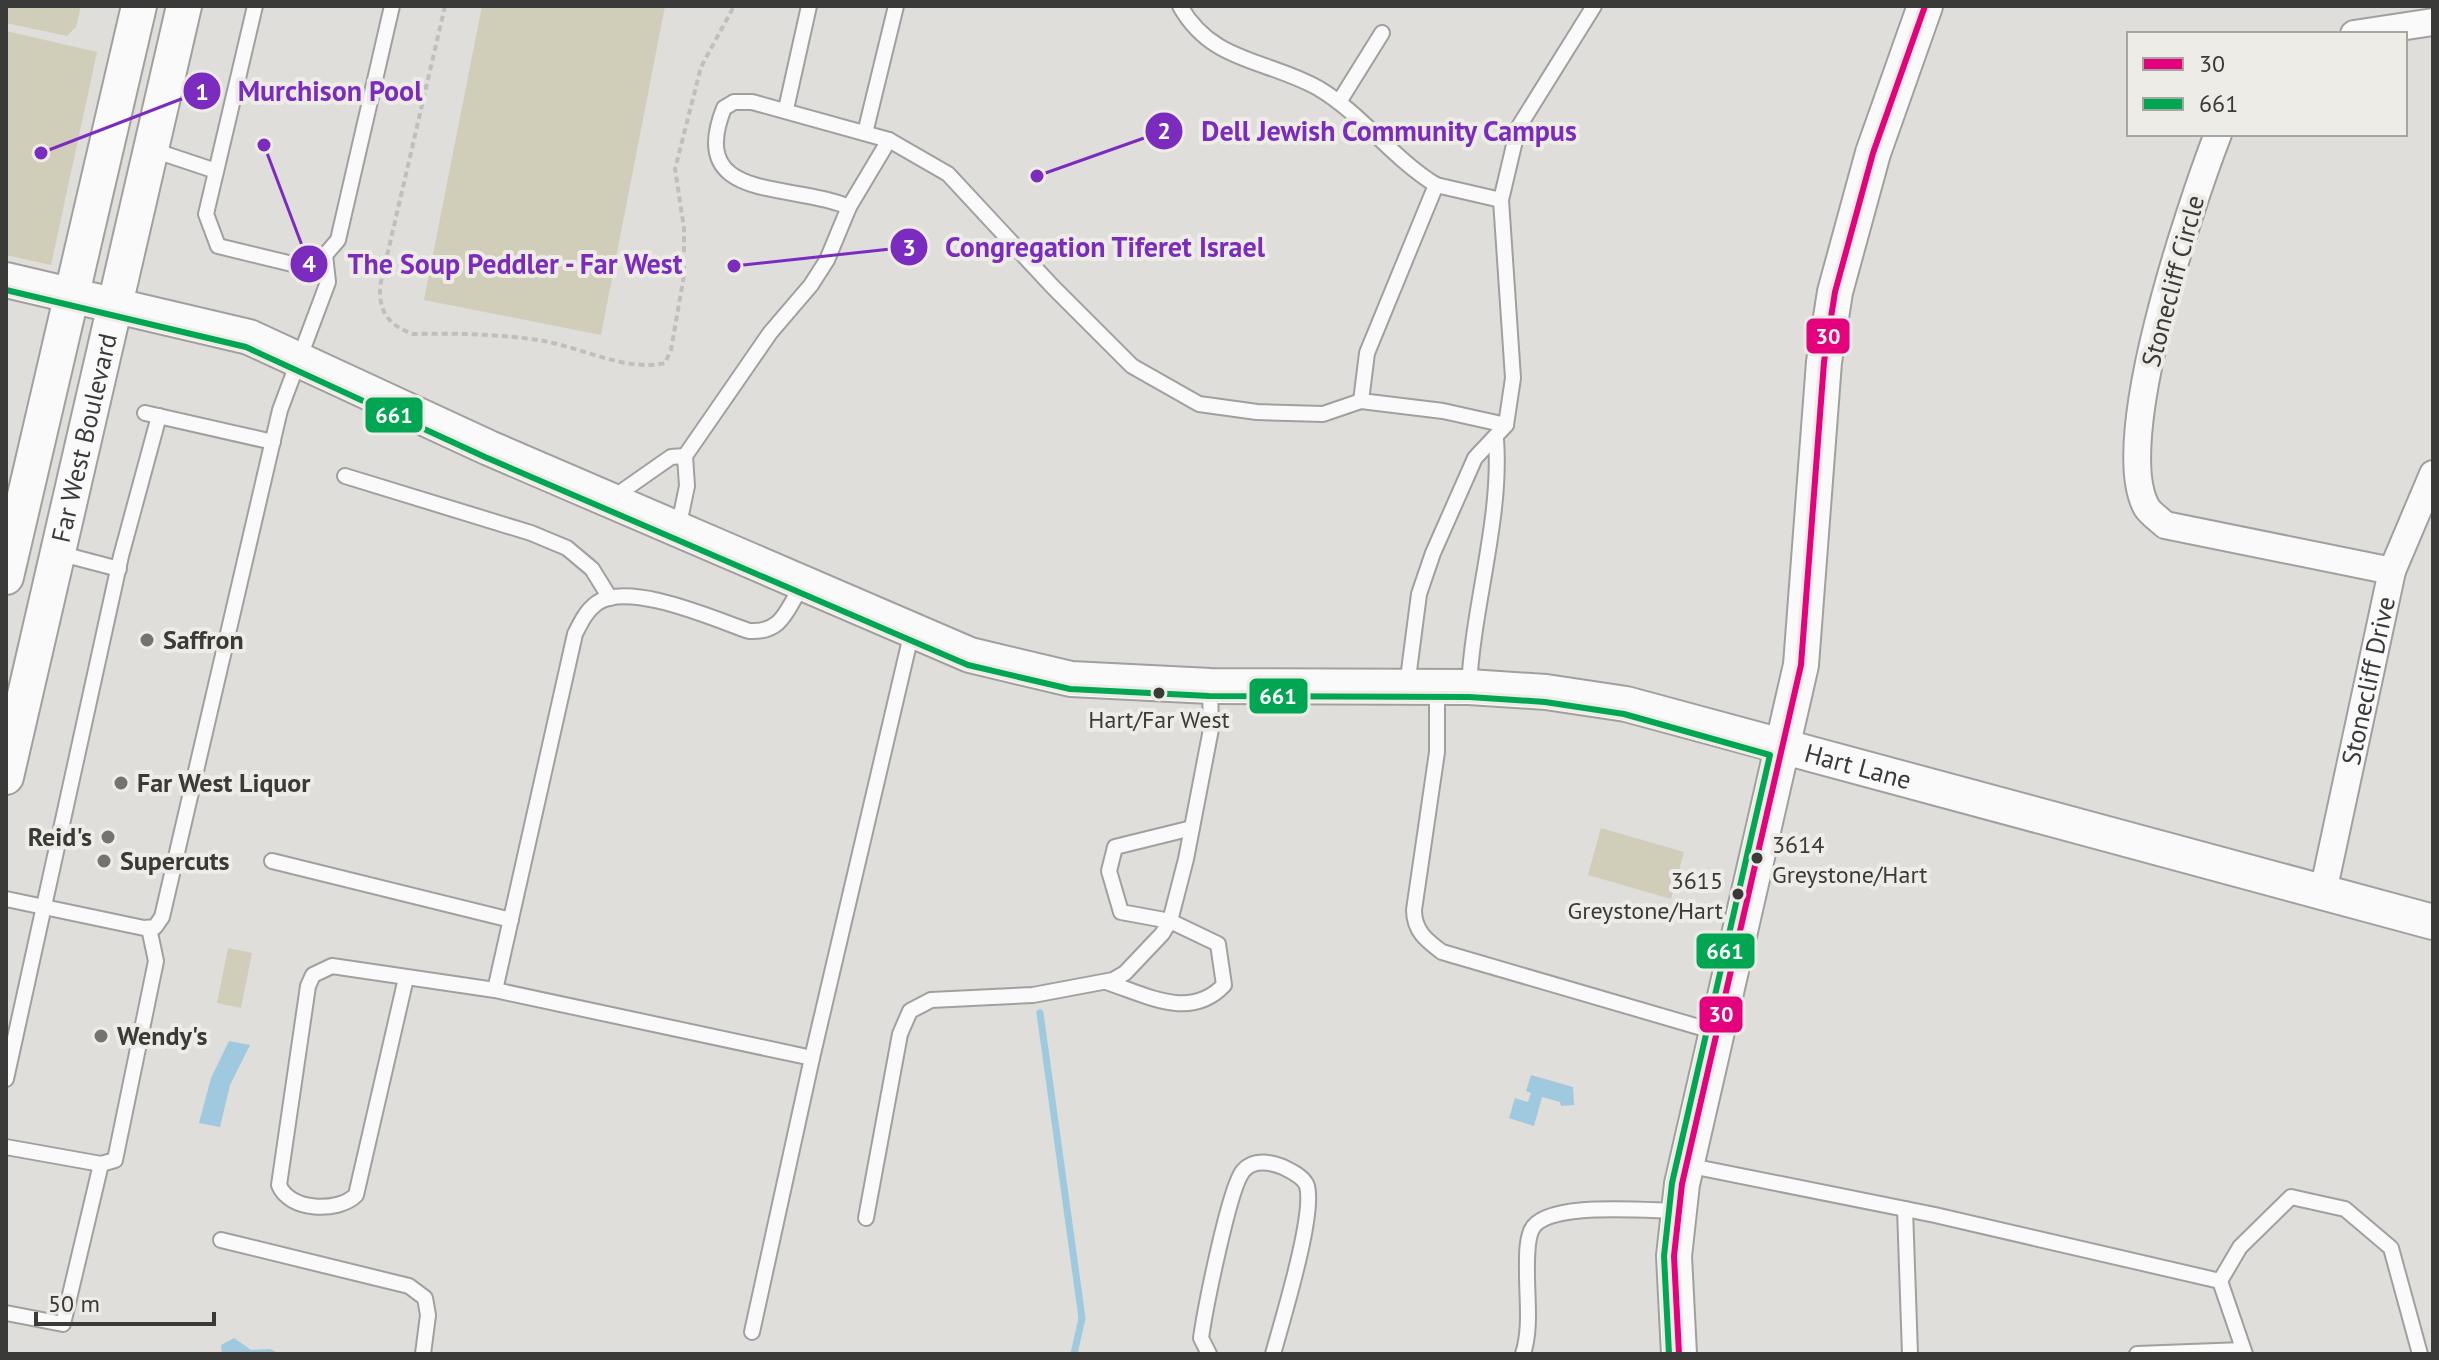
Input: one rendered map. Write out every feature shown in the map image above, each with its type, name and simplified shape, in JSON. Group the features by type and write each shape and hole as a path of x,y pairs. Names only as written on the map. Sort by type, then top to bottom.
{"street":[{"name":"Far West Boulevard","path":"6,577 14,511 73,295 139,6"},
{"name":"Far West Boulevard","path":"6,777 184,6"},
{"path":"1679,1354 1674,1256 1679,1211 1686,1165 1801,665 1824,362 1835,292 1861,191 1925,6"},
{"path":"2367,32 2433,22"},
{"name":"Stonecliff Circle","path":"2217,136 2199,185 2149,355 2138,477 2147,509 2165,525 2392,571"},
{"name":"Hart Lane","path":"6,280 249,337 678,530 970,655 1071,679 1210,686 1438,687 1546,692 1626,704 2433,922"},
{"name":"Stonecliff Drive","path":"2323,892 2392,571 2433,474"}],"lane":[{"path":"255,6 206,214 218,246 313,269 338,240 392,6"},
{"path":"786,109 809,6"},
{"path":"865,133 896,6"},
{"path":"1180,6 1196,29 1223,53 1294,76 1339,102 1409,169 1436,185 1501,200"},
{"path":"1594,6 1518,128 1501,200 1513,378 1506,425 1475,458 1424,580 1438,687 1437,752 1414,910 1418,930 1442,952 1717,1033"},
{"path":"1339,102 1382,33"},
{"path":"849,207 735,179 718,163 714,138 724,108 734,102 752,102 786,109 889,140 948,174 1052,286 1132,366 1199,404 1257,412 1323,414 1361,401 1435,410 1506,425"},
{"path":"678,530 687,486 685,456 770,333 811,285 827,260 849,207 889,140"},
{"path":"153,150 216,171"},
{"path":"1361,401 1367,353 1436,185"},
{"path":"6,899 149,928 155,927 162,917 273,442 298,360 328,282 325,255"},
{"path":"6,1079 152,415 273,442"},
{"path":"1438,687 1472,632 1499,479 1496,439"},
{"path":"610,500 671,457 685,456"},
{"path":"345,476 531,533 567,548 592,569 610,598"},
{"path":"58,553 119,569"},
{"path":"495,990 575,634 586,613 599,601 632,596 749,631 774,629 803,584"},
{"path":"752,1332 812,1058 912,631"},
{"path":"866,1218 900,1034 910,1011 931,1000 1033,995 1105,982 1125,973 1170,921 1211,729 1210,686"},
{"path":"1105,982 1178,1005 1209,1001 1224,985 1218,944 1170,921 1121,912 1109,871 1115,847 1192,828"},
{"path":"272,861 511,920"},
{"path":"6,1147 101,1164 115,1160 156,961 149,928"},
{"path":"406,978 356,1195 348,1203 327,1207 292,1200 279,1185 308,986 313,975 332,966 495,990 812,1058"},
{"path":"1209,1354 1201,1338 1238,1179 1244,1169 1262,1161 1282,1167 1303,1179 1307,1187 1306,1213 1273,1354"},
{"path":"6,1313 63,1324 101,1164"},
{"path":"1686,1165 1905,1209 2220,1281"},
{"path":"2137,1354 2244,1352 2220,1281 2240,1247 2291,1197 2345,1209 2391,1248 2420,1354"},
{"path":"1905,1209 1910,1354"},
{"path":"1523,1354 1528,1326 1527,1257 1531,1230 1538,1222 1555,1213 1579,1211 1679,1211"},
{"path":"221,1240 409,1286 425,1298 428,1315 423,1354"}],"path":[{"path":"445,6 380,286 380,306 387,319 395,328 413,334 541,341 601,354 629,365 656,366 665,363 671,350 684,275 684,228 675,169 701,67 734,6"}],"shaded area":[{"path":"6,6 81,6 76,27 67,36 6,23"},
{"path":"482,6 665,6 601,335 424,300"},
{"path":"6,31 97,52 51,265 6,255"},
{"path":"1601,828 1684,852 1671,899 1588,875"},
{"path":"228,948 252,953 241,1008 217,1003"}],"water":[{"path":"229,1041 250,1045 230,1085 220,1127 199,1123 211,1078"},
{"path":"1531,1075 1573,1087 1574,1105 1561,1106 1560,1102 1542,1097 1534,1126 1509,1118 1515,1098 1528,1102 1531,1093 1526,1091"},
{"path":"234,1338 251,1350 270,1349 280,1354 222,1354 221,1345"}],"waterway":[{"path":"1040,1013 1082,1318 1074,1354"}],"transit line":[{"name":"30","path":"1679,1354 1674,1256 1682,1184 1801,665 1824,362 1835,292 1873,153 1925,6"},
{"name":"661","path":"6,290 246,347 485,457 968,665 1070,689 1209,696 1469,697 1545,702 1624,714 1770,755 1672,1183 1664,1256 1669,1354"}],"place":[{"name":"The Soup Peddler - Far West","path":"264,145"},
{"name":"Murchison Pool","path":"41,153"},
{"name":"Dell Jewish Community Campus","path":"1037,176"},
{"name":"Congregation Tiferet Israel","path":"734,266"},
{"name":"Saffron","path":"147,640"},
{"name":"Hart/Far West","path":"1159,693"},
{"name":"Far West Liquor","path":"121,783"},
{"name":"Reid's","path":"108,837"},
{"name":"3614 Greystone/Hart","path":"1757,858"},
{"name":"Supercuts","path":"104,861"},
{"name":"3615 Greystone/Hart","path":"1738,894"},
{"name":"Wendy's","path":"101,1036"}]}
